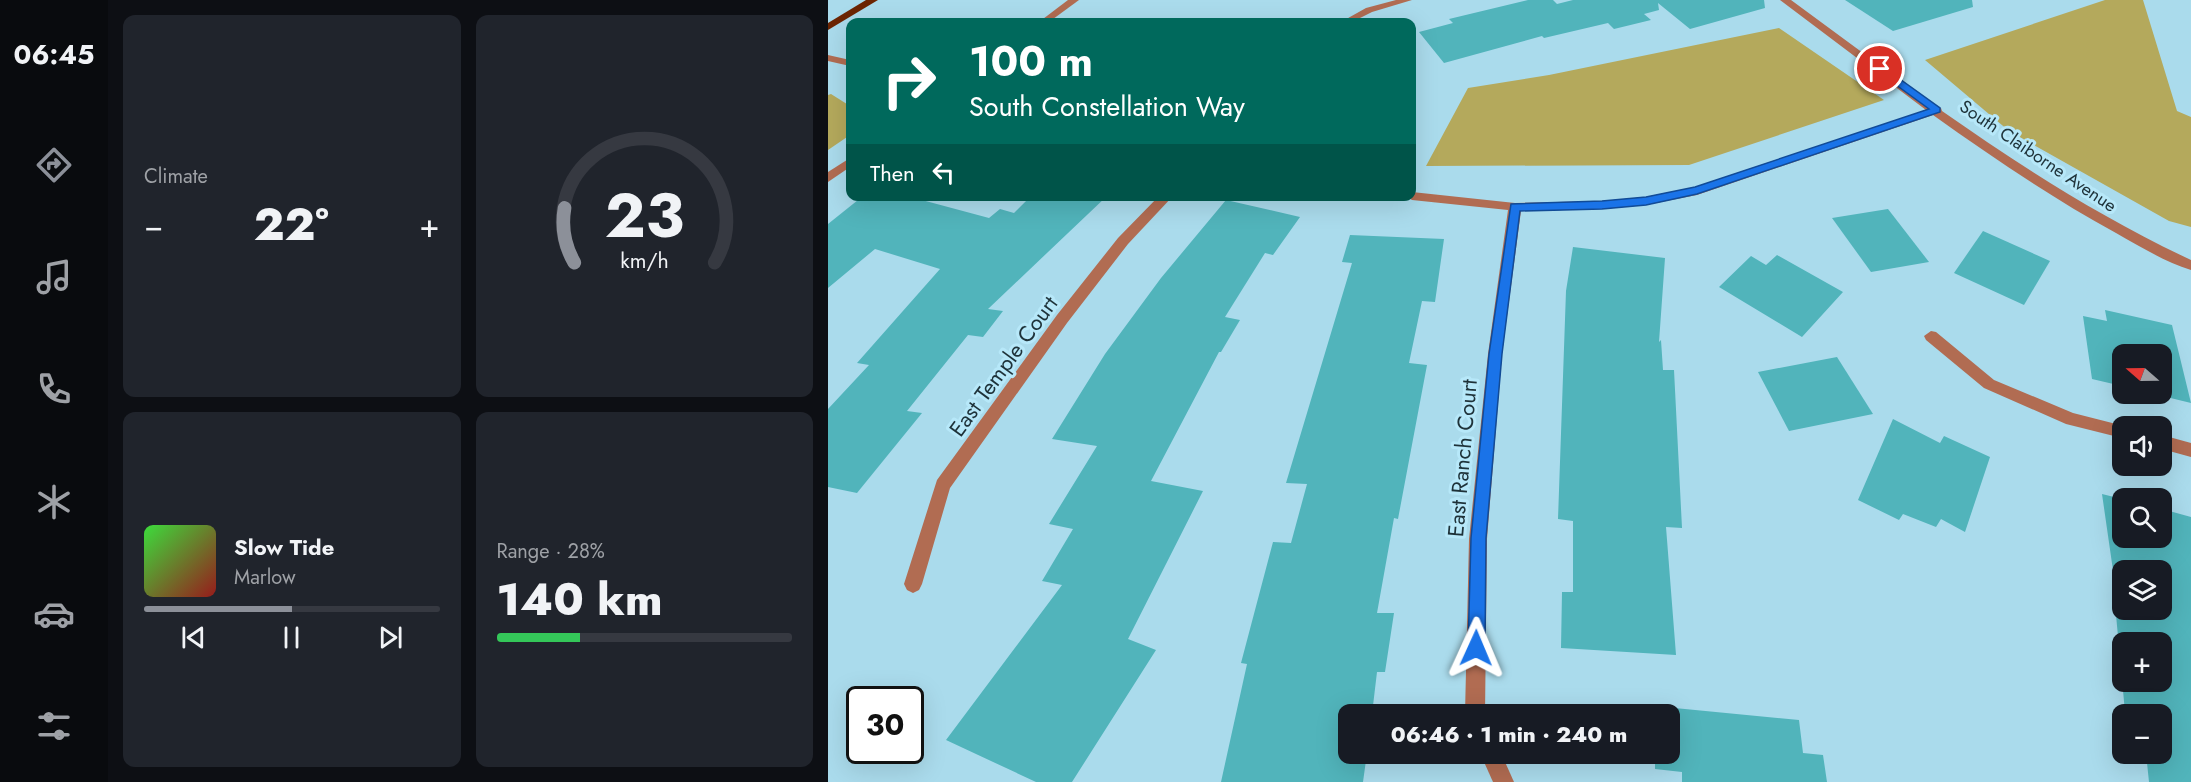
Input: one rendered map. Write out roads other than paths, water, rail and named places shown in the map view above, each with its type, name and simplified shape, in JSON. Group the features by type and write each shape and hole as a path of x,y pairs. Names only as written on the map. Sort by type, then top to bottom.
{"main road":[{"path":"828,27 873,0"}],"street":[{"path":"1049,18 1074,0"},
{"path":"1354,18 1369,10 1407,0"},
{"name":"South Claiborne Avenue","path":"1785,0 2063,198 2110,226 2191,265"},
{"path":"828,58 846,62"},
{"path":"1416,196 1515,207 1602,205 1646,201 1697,191 1937,110"},
{"path":"828,178 846,165"},
{"name":"East Temple Court","path":"913,585 942,485 1062,319 1116,249 1162,201"},
{"name":"East Ranch Court","path":"1475,704 1478,538 1495,354 1515,207"},
{"path":"1931,336 1989,384 2071,419 2112,429"},
{"path":"2172,445 2191,450"},
{"path":"1495,764 1504,782"}]}
